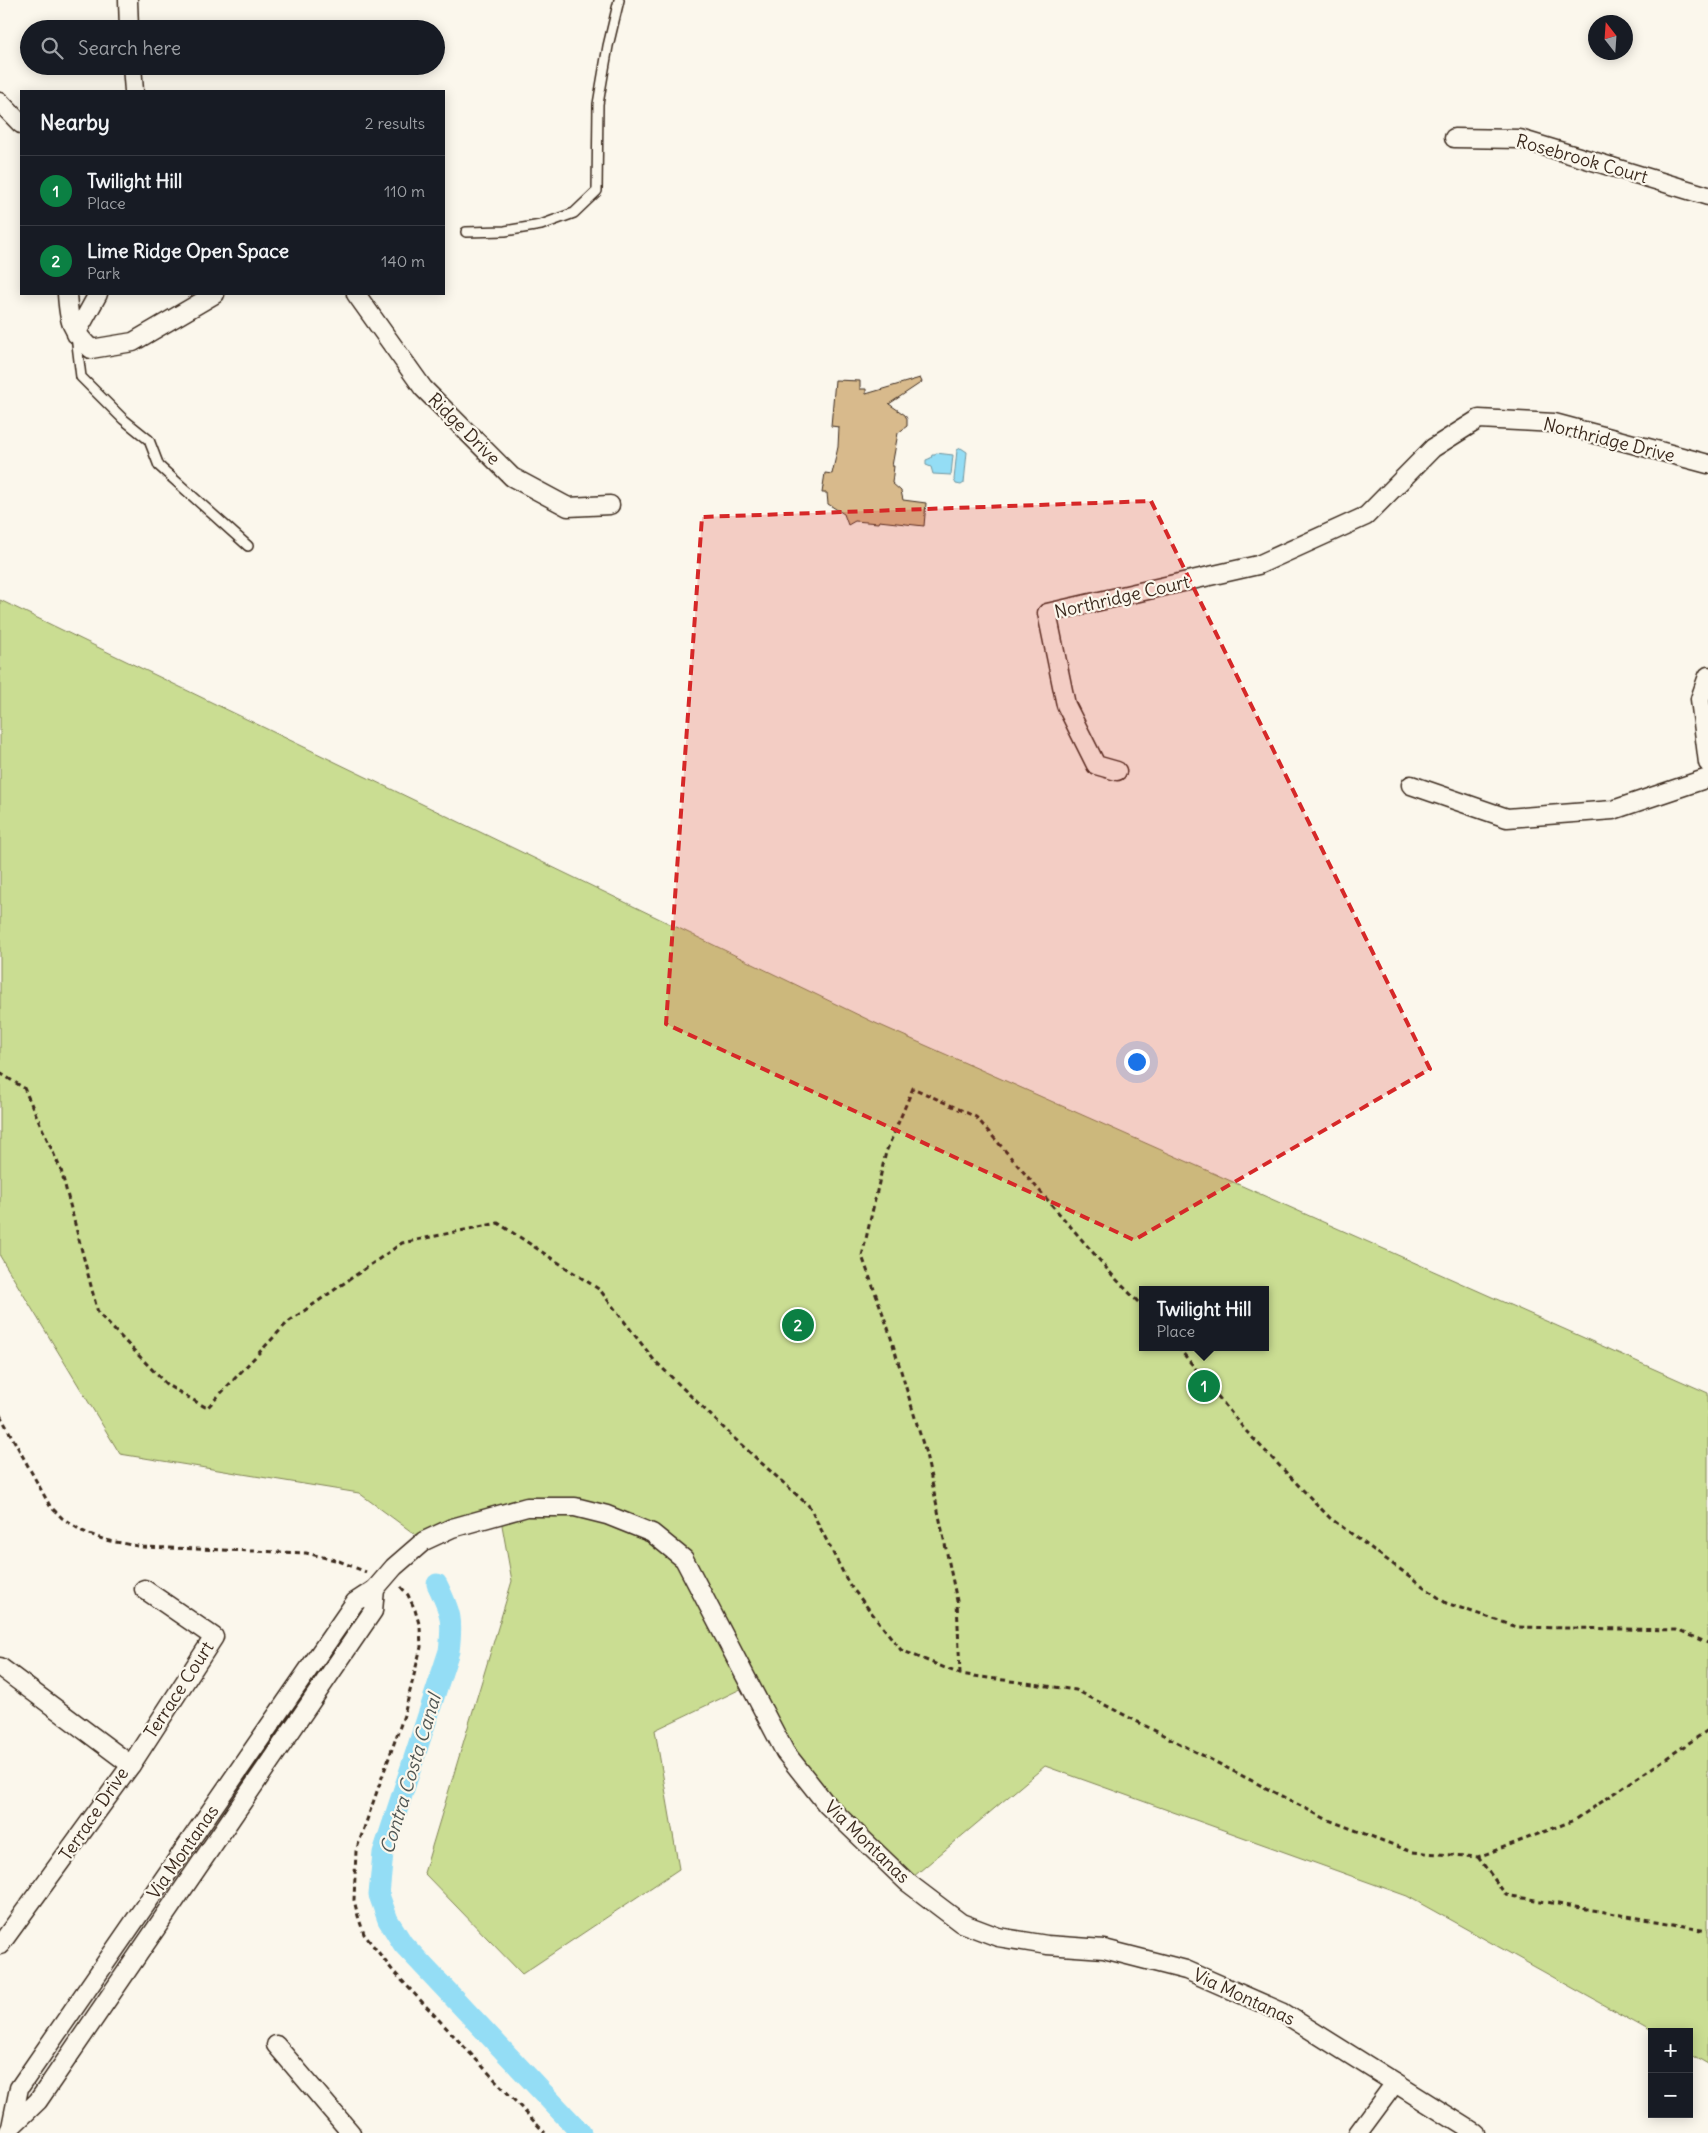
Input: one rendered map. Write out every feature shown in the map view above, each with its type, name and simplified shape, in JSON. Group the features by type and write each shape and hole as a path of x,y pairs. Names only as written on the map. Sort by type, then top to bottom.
{"street":[{"path":"128,0 129,20"},
{"path":"133,75 134,90"},
{"path":"0,102 20,123"},
{"name":"Rosebrook Court","path":"1454,138 1520,139 1708,196"},
{"path":"67,295 69,319 76,334 91,349 133,342 213,295"},
{"path":"76,334 97,295"},
{"name":"Ridge Drive","path":"357,295 423,388 512,477 568,507 610,505"},
{"name":"Northridge Drive","path":"1366,516 1433,448 1479,419 1554,423 1708,464"},
{"name":"Northridge Court","path":"1117,771 1096,765 1066,705 1046,614 1258,564 1366,516"},
{"path":"1708,676 1700,699 1708,764"},
{"path":"1410,785 1507,818 1613,810 1708,778"},
{"name":"Via Montanas","path":"9,2130 38,2101 367,1619 373,1610 375,1589 394,1567 424,1541 452,1528 527,1507 575,1507 607,1515 652,1533 684,1559 785,1752 827,1805 907,1882 961,1923 998,1937 1047,1945 1104,1949 1186,1970 1282,2012 1475,2133"},
{"name":"Terrace Court","path":"131,1765 214,1637 144,1589"},
{"name":"Terrace Drive","path":"0,1667 131,1765 0,1945"},
{"path":"276,2045 351,2133"},
{"path":"1358,2133 1395,2083"}],"lane":[{"path":"466,232 504,231 541,225 574,213 597,191 598,104 608,46 619,0"},
{"path":"76,334 81,377 123,419 149,440 159,466 248,546"}],"path":[{"path":"0,1073 24,1088 61,1170 98,1313 167,1385 207,1408 288,1322 402,1244 498,1223 600,1290 654,1360 735,1439 809,1506 849,1584 901,1650 960,1674 1076,1690 1326,1819 1412,1852 1478,1857 1575,1820 1708,1730"},
{"path":"960,1674 957,1601 926,1454 888,1328 862,1256 886,1152 913,1088 976,1117 1114,1277 1139,1303"},
{"path":"1181,1351 1245,1430 1330,1518 1446,1603 1517,1627 1676,1630 1708,1643"},
{"path":"1478,1857 1506,1895 1708,1930"}],"highlighted area":[{"path":"1151,501 1430,1069 1134,1240 666,1024 702,517"}],"green space":[{"path":"0,600 873,1022 1708,1393 1708,2064 1693,2055 1693,2028 1648,2028 1648,2030 1407,1896 1045,1766 907,1882 827,1805 749,1685 655,1730 679,1869 522,1974 424,1873 512,1581 500,1514 424,1541 359,1493 120,1454 0,1256"}],"water":[{"path":"961,448 967,452 964,483 961,485 956,484 954,480 957,450"},
{"path":"936,453 953,455 951,475 933,474 931,467 926,465 926,460"}],"building":[{"path":"920,378 922,382 889,404 905,415 907,419 907,426 898,433 892,466 894,466 892,483 901,491 903,500 926,503 924,526 879,521 878,523 855,521 848,525 844,514 828,504 827,493 822,493 825,473 832,474 838,447 839,427 831,426 835,380 860,381 860,389 866,389 866,394"}],"waterway":[{"name":"Contra Costa Canal","path":"437,1584 450,1616 449,1651 383,1853 379,1895 388,1920 403,1944 581,2133"}],"place":[{"name":"Lime Ridge Open Space","path":"798,1325"},
{"name":"Twilight Hill","path":"1204,1386"}]}
